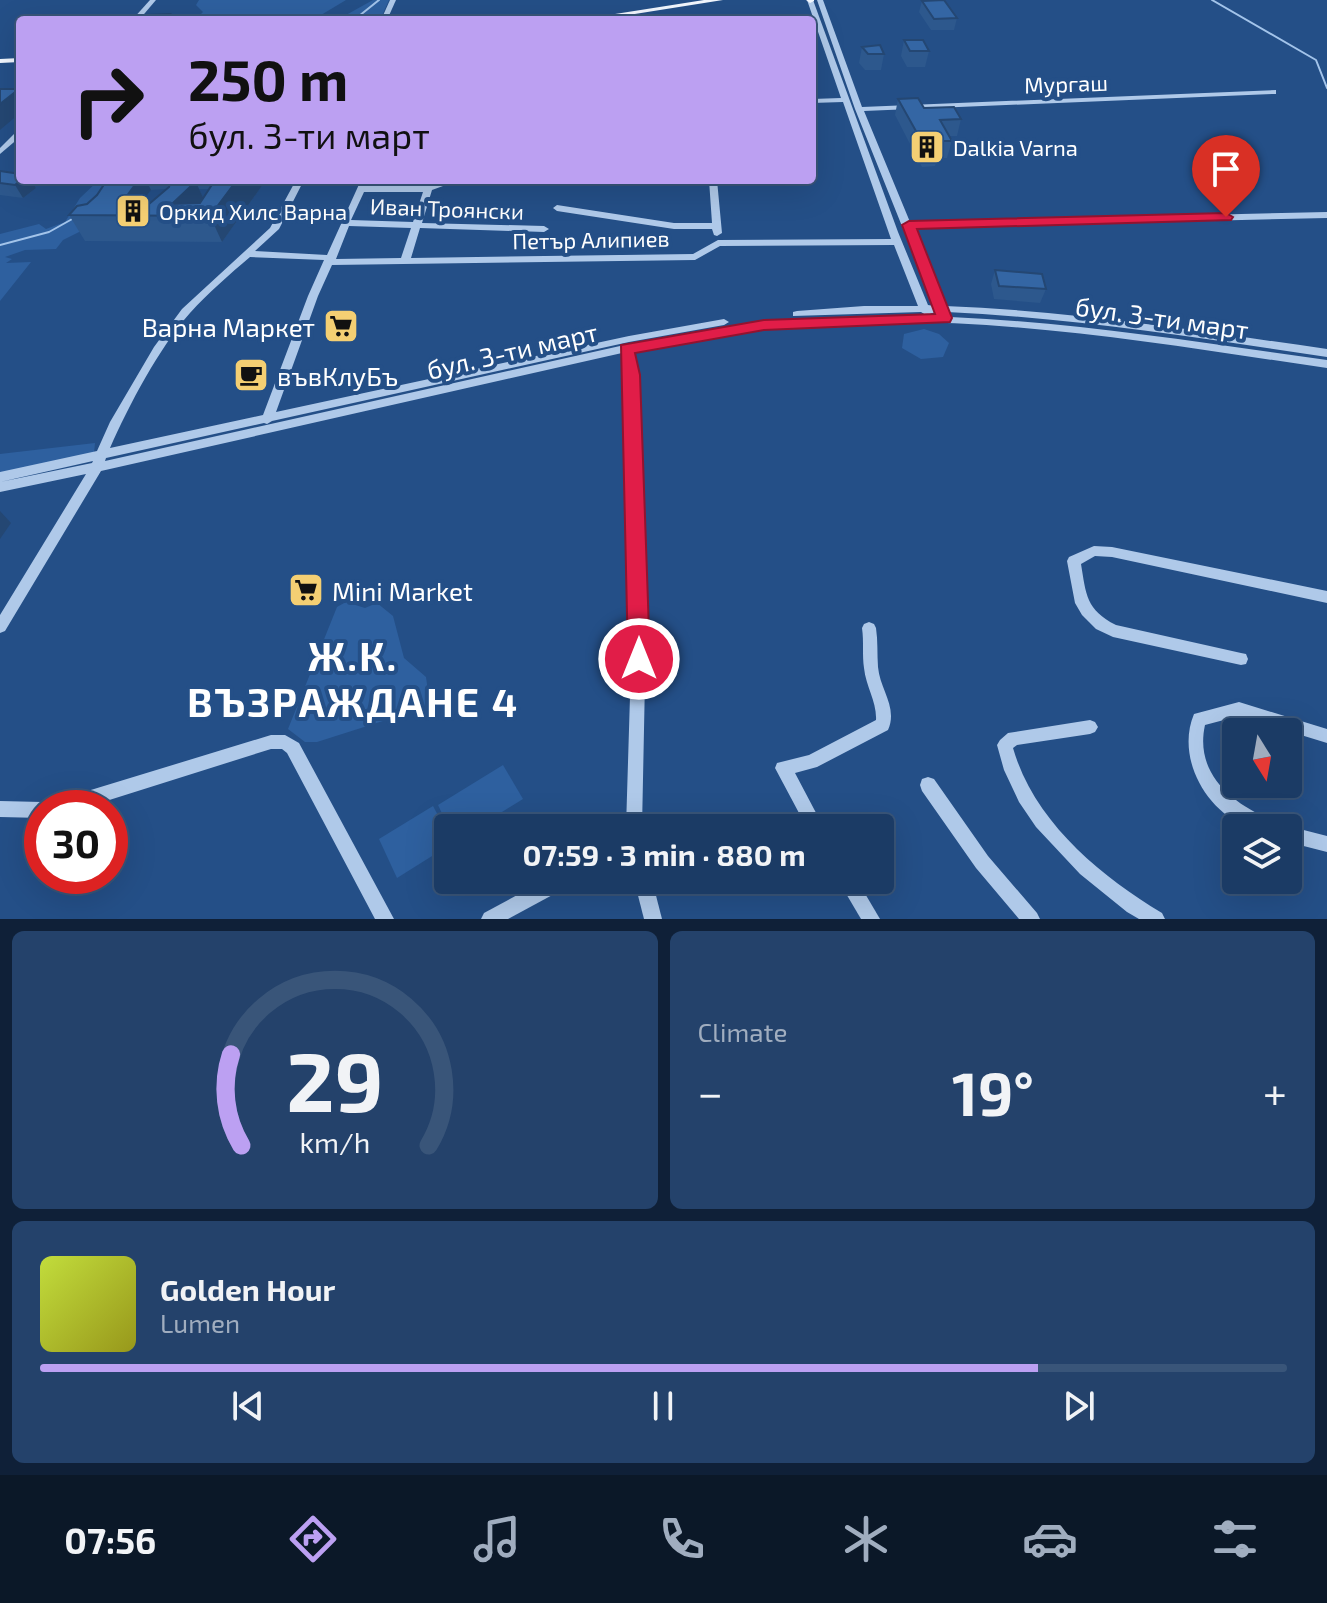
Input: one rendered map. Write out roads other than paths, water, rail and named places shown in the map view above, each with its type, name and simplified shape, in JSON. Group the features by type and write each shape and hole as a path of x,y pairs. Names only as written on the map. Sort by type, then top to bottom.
{"main road":[{"path":"609,16 719,0"}],"street":[{"path":"129,16 143,0"},
{"path":"139,16 153,0"},
{"path":"820,0 859,109 909,225 942,313"},
{"path":"816,17 926,312"},
{"name":"Мургаш","path":"859,109 1273,92"},
{"path":"816,101 845,100"},
{"path":"0,152 16,137"},
{"path":"0,161 16,148"},
{"path":"0,627 6,608 98,463 130,398 180,317 274,229 298,184"},
{"path":"267,420 313,296 363,184 428,189 440,184"},
{"path":"713,184 718,243"},
{"path":"405,262 428,189"},
{"path":"557,208 674,226 716,226"},
{"path":"909,225 1327,215"},
{"name":"Иван Троянски","path":"348,223 544,229"},
{"name":"Петър Алипиев","path":"250,254 405,262 509,261 529,257 695,257 718,243 898,242"},
{"name":"бул. 3-ти март","path":"0,487 267,420 718,323 831,311 1037,318 1327,353"},
{"name":"бул. 3-ти март","path":"0,477 98,463 627,349 764,325 926,312"},
{"name":"бул. 3-ти март","path":"1037,318 1327,364"},
{"path":"627,349 632,375 639,631 634,814"},
{"path":"1241,659 1113,631 1095,622 1086,614 1074,561 1094,551 1112,552 1327,597"},
{"path":"808,814 783,768 811,762 885,722 870,671 873,646 869,628"},
{"path":"1242,814 1230,808 1211,788 1198,760 1194,732 1199,719 1239,709 1327,736"},
{"path":"1090,727 1013,738 1005,745 1007,757 1025,793 1065,850 1124,902 1156,919"},
{"path":"116,790 271,742 285,742 293,748 317,790 385,919"},
{"path":"928,785 982,862 1031,919"},
{"path":"0,809 24,810"},
{"path":"1302,838 1327,844"},
{"path":"490,919 537,894"},
{"path":"647,894 653,919"},
{"path":"856,894 871,919"}],"waterway":[{"path":"359,16 379,0"},
{"path":"1212,0 1316,60 1327,88"},
{"path":"0,245 49,232 74,218"}],"place":[{"name":"Dalkia Varna","path":"927,147"},
{"name":"Оркид Хилс Варна","path":"133,211"},
{"name":"Варна Маркет","path":"341,326"},
{"name":"въвКлуБъ","path":"251,375"},
{"name":"Mini Market","path":"306,590"}],"district":[{"name":"Ж.К. ВЪЗРАЖДАНЕ 4","path":"353,678"}]}
